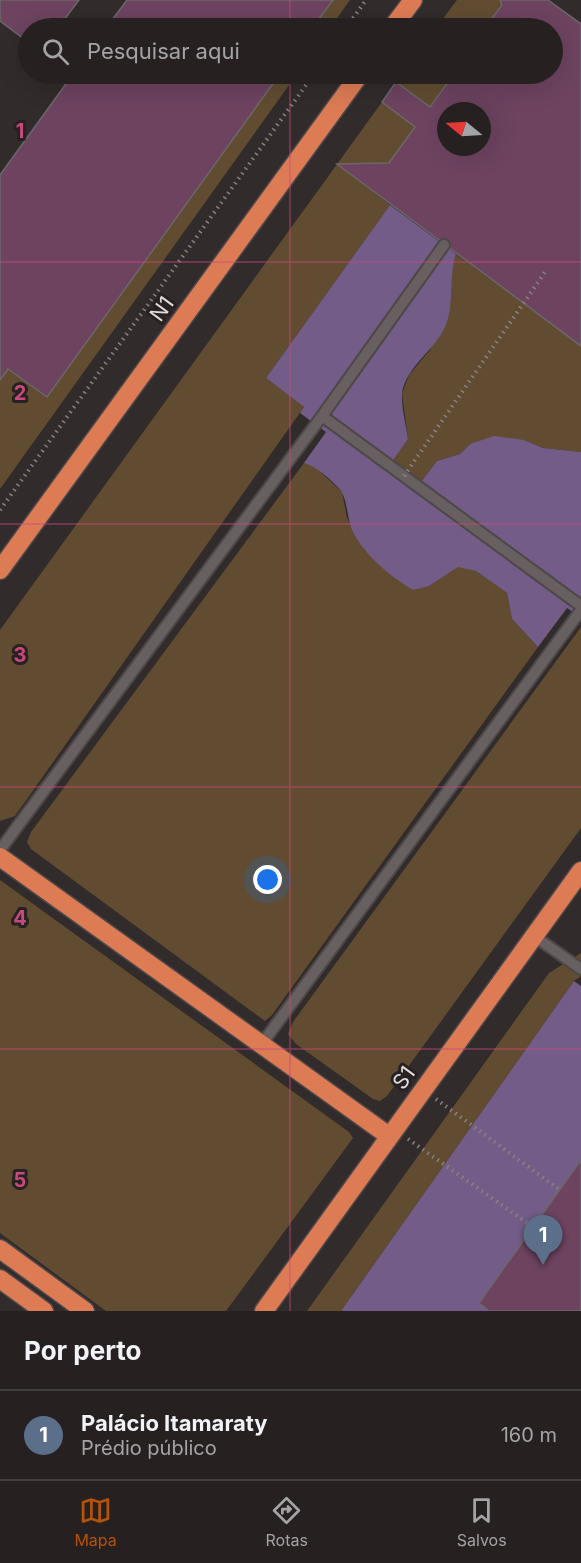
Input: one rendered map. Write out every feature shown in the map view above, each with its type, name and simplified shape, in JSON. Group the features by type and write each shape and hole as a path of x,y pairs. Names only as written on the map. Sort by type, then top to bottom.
{"highway":[{"path":"400,18 413,0"},
{"name":"N1","path":"0,570 353,84"},
{"path":"0,857 261,1045 392,1133"},
{"name":"S1","path":"264,1311 581,871"},
{"path":"0,1249 85,1311"},
{"path":"0,1279 44,1311"}],"lane":[{"path":"0,850 322,416 444,245"},
{"path":"261,1045 581,608 322,416"},
{"path":"534,936 581,969"}],"path":[{"path":"353,18 366,0"},
{"path":"0,510 307,84"},
{"path":"404,476 545,272"},
{"path":"424,1090 560,1190"},
{"path":"392,1133 443,1163 533,1227"}],"shaded area":[{"path":"333,0 350,0 337,18 320,18"},
{"path":"457,0 500,0 502,5 492,18 444,18"},
{"path":"273,84 290,84 0,489 0,380 8,369 47,397"},
{"path":"399,84 447,84 430,107"},
{"path":"382,102 415,127 389,163 338,164 390,205 266,378 304,407 15,816 0,821 0,630"},
{"path":"390,205 456,254 448,318 440,336 414,367 405,384 402,404 408,439 386,470 414,491 437,461 460,454 470,444 494,436 524,440 543,448 581,452 581,617 567,608 538,647 512,619 507,593 476,571 458,567 429,586 413,590 387,572 371,557 353,532 341,491 324,474 304,463 326,432 300,413 304,407 266,378"},
{"path":"456,254 581,346 581,452 543,448 524,440 470,444 460,454 437,461 414,491 385,470 408,439 402,394 409,375 430,350 451,295 451,269"},
{"path":"304,463 313,465 342,492 347,518 365,551 429,586 458,566 476,571 507,593 512,619 538,647 272,1015 265,1021 31,849 27,842 31,832"},
{"path":"581,627 581,828 387,1096 380,1101 373,1099 296,1044 288,1034 293,1022"},
{"path":"0,880 349,1132 353,1138 226,1311 106,1311 0,1233"},
{"path":"581,953 581,976 574,981 341,1311 307,1311 549,973"},
{"path":"574,981 581,986 581,1161 479,1303 489,1311 341,1311"}],"building":[{"path":"0,0 79,0 66,18 18,18 18,34 0,21"},
{"path":"127,0 333,0 320,18 114,18"},
{"path":"500,0 548,0 581,24 581,346 337,164 389,163 415,127 382,102 395,84 399,84 430,107 447,84 563,84 563,18 492,18 502,5"},
{"path":"66,84 273,84 47,397 8,369 0,380 0,175"},
{"path":"581,1160 581,1311 489,1311 479,1303"}],"place":[{"name":"Palácio Itamaraty","path":"543,1265"}]}
